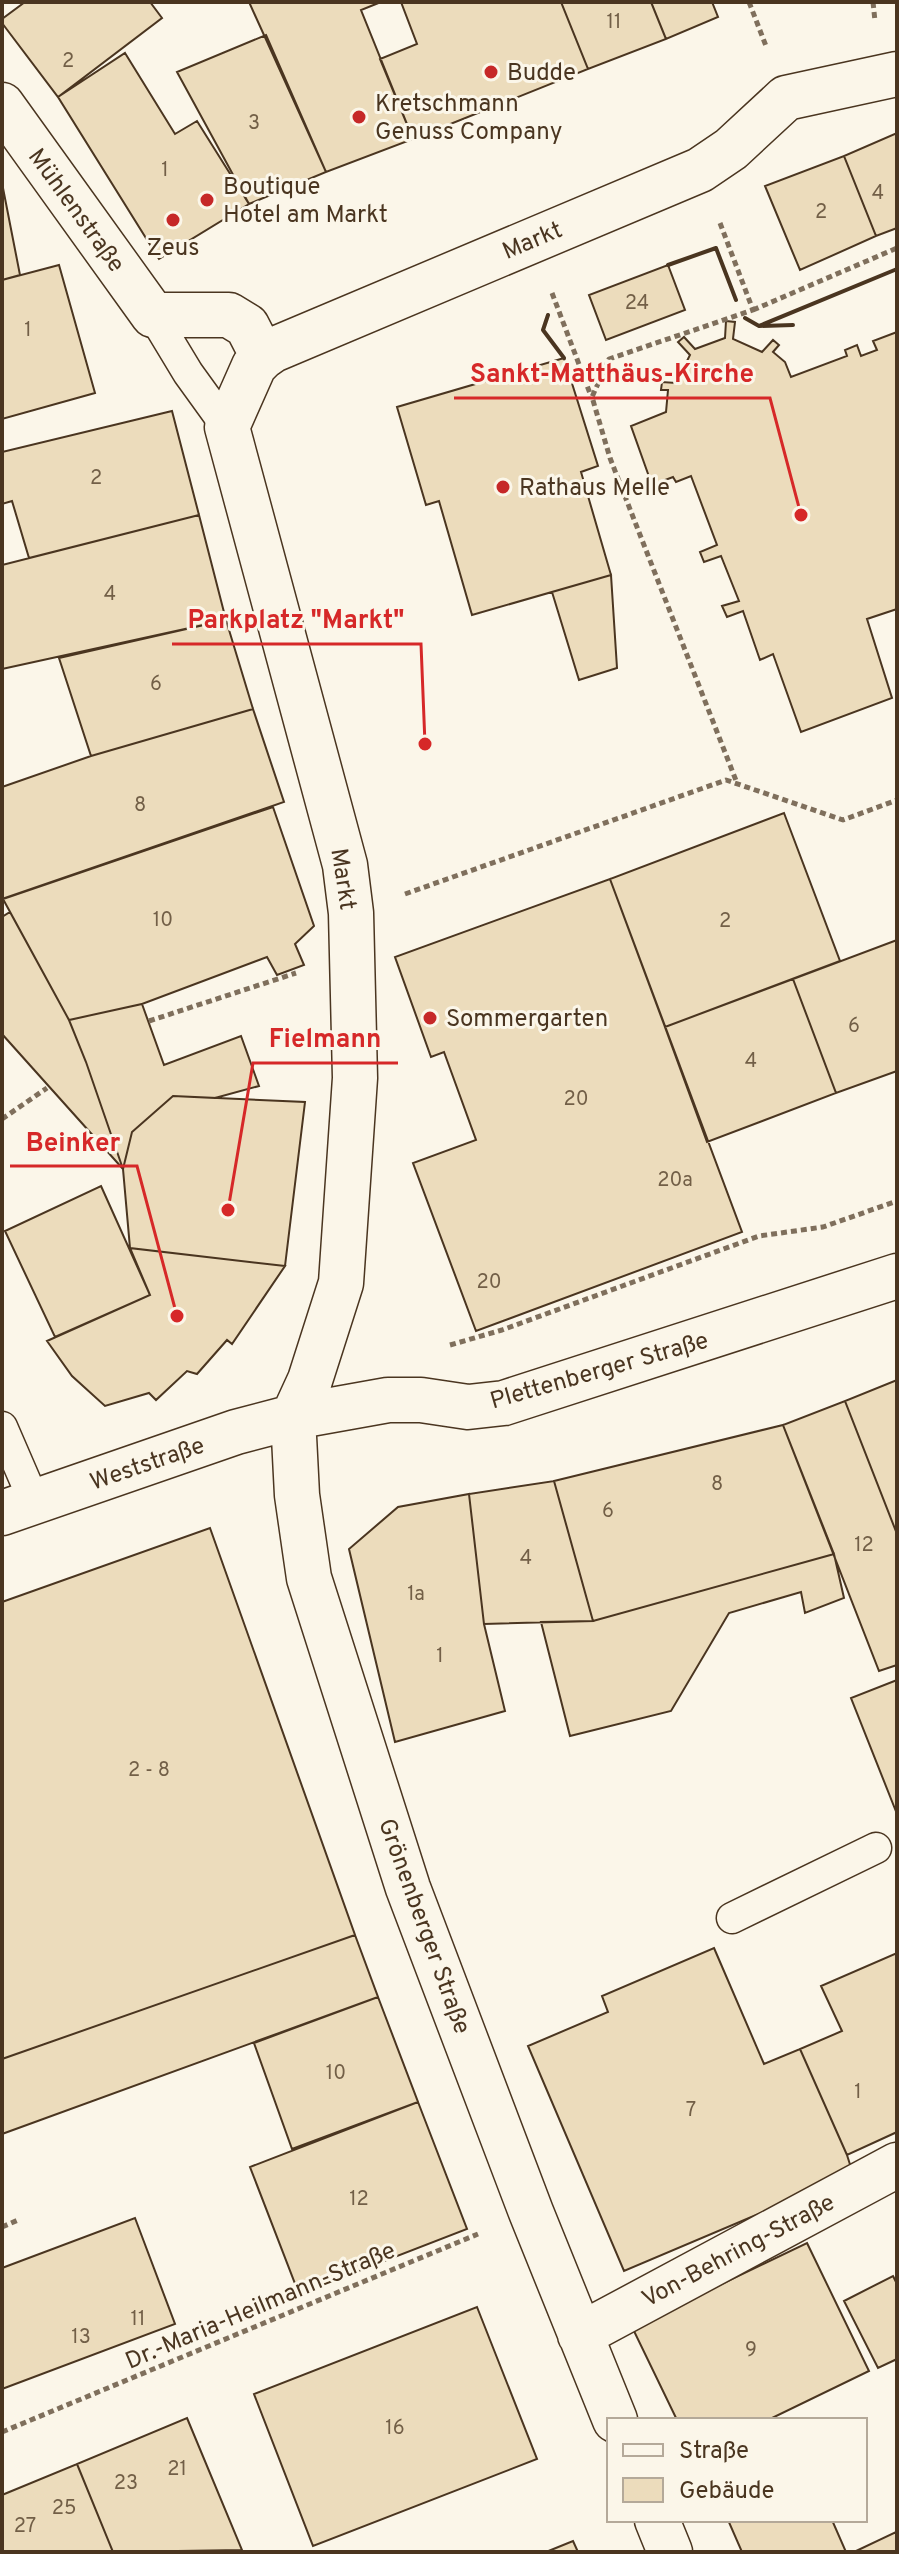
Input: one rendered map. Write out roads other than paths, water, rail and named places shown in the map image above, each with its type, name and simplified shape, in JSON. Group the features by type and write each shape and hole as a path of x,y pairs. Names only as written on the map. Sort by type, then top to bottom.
{"street":[{"name":"Markt","path":"263,357 273,350 700,170 731,149 786,98 897,74"},
{"name":"Mühlenstraße","path":"2,105 153,315"},
{"path":"153,315 229,315 247,326 263,357 254,366 227,427"},
{"name":"Markt","path":"227,427 345,865 351,934 355,1078 341,1283 310,1380 293,1417"},
{"name":"Plettenberger Straße","path":"293,1417 388,1400 421,1400 468,1407 504,1403 897,1276"},
{"name":"Weststraße","path":"18,1507 236,1432 293,1417"},
{"name":"Grönenberger Straße","path":"293,1417 297,1495 309,1578 408,1888 531,2212 614,2418"},
{"name":"Von-Behring-Straße","path":"580,2335 897,2165"},
{"path":"658,2522 670,2552"}],"lane":[{"path":"153,315 188,373 227,427"},
{"path":"2,1427 18,1507"},
{"path":"732,1918 876,1848"}],"place":[{"name":"Budde","path":"491,72"},
{"name":"Kretschmann Genuss Company","path":"359,117"},
{"name":"Boutique Hotel am Markt","path":"207,200"},
{"name":"Zeus","path":"173,220"},
{"name":"Rathaus Melle","path":"503,487"},
{"name":"Sankt-Matthäus-Kirche","path":"801,515"},
{"name":"Parkplatz \"Markt\"","path":"425,744"},
{"name":"Sommergarten","path":"430,1018"},
{"name":"Fielmann","path":"228,1210"},
{"name":"Beinker","path":"177,1316"}]}
